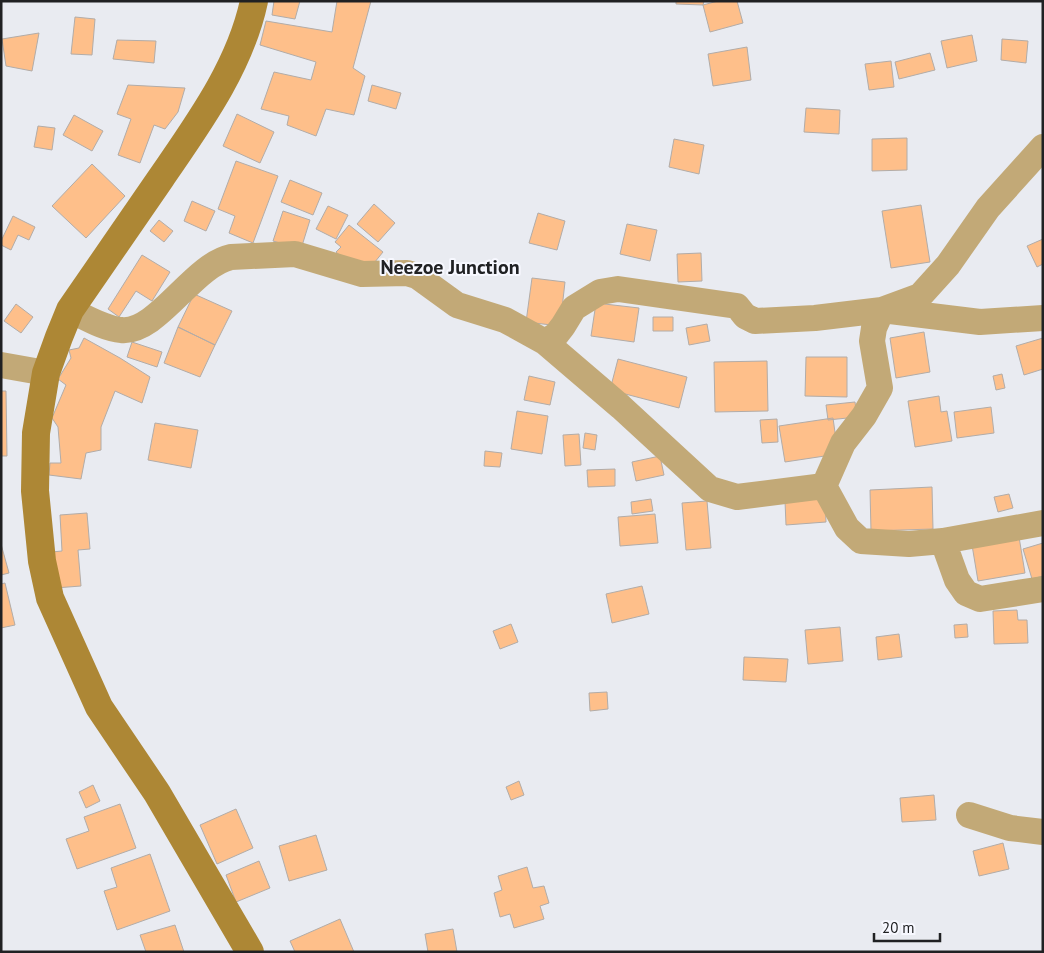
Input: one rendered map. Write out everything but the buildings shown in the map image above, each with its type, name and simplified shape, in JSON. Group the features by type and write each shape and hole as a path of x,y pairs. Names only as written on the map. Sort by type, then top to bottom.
{"street":[{"path":"250,952 157,793 99,707 50,598 42,561 35,491 36,433 46,373 70,310 189,137 223,82 245,36 254,1"},
{"path":"545,342 560,331 574,308 600,292 618,289 737,306 746,316 755,321 814,318 882,310 920,296 948,265 988,208 1043,147"},
{"path":"70,310 114,329 123,331 131,329 149,321 210,266 223,259 284,253 295,254 362,274 407,273 417,276 457,305 505,320 545,342 621,407 710,489 736,497 824,486"},
{"path":"882,310 980,322 1043,318"},
{"path":"824,486 843,443 864,416 880,388 872,342 874,328 882,310"},
{"path":"1,365 46,373"},
{"path":"824,486 847,528 860,541 909,544 943,541 1043,523"},
{"path":"943,541 957,580 966,593 980,599 1043,589"},
{"path":"969,815 1010,828 1043,832"}],"district":[{"name":"Neezoe Junction","path":"450,267"}]}
